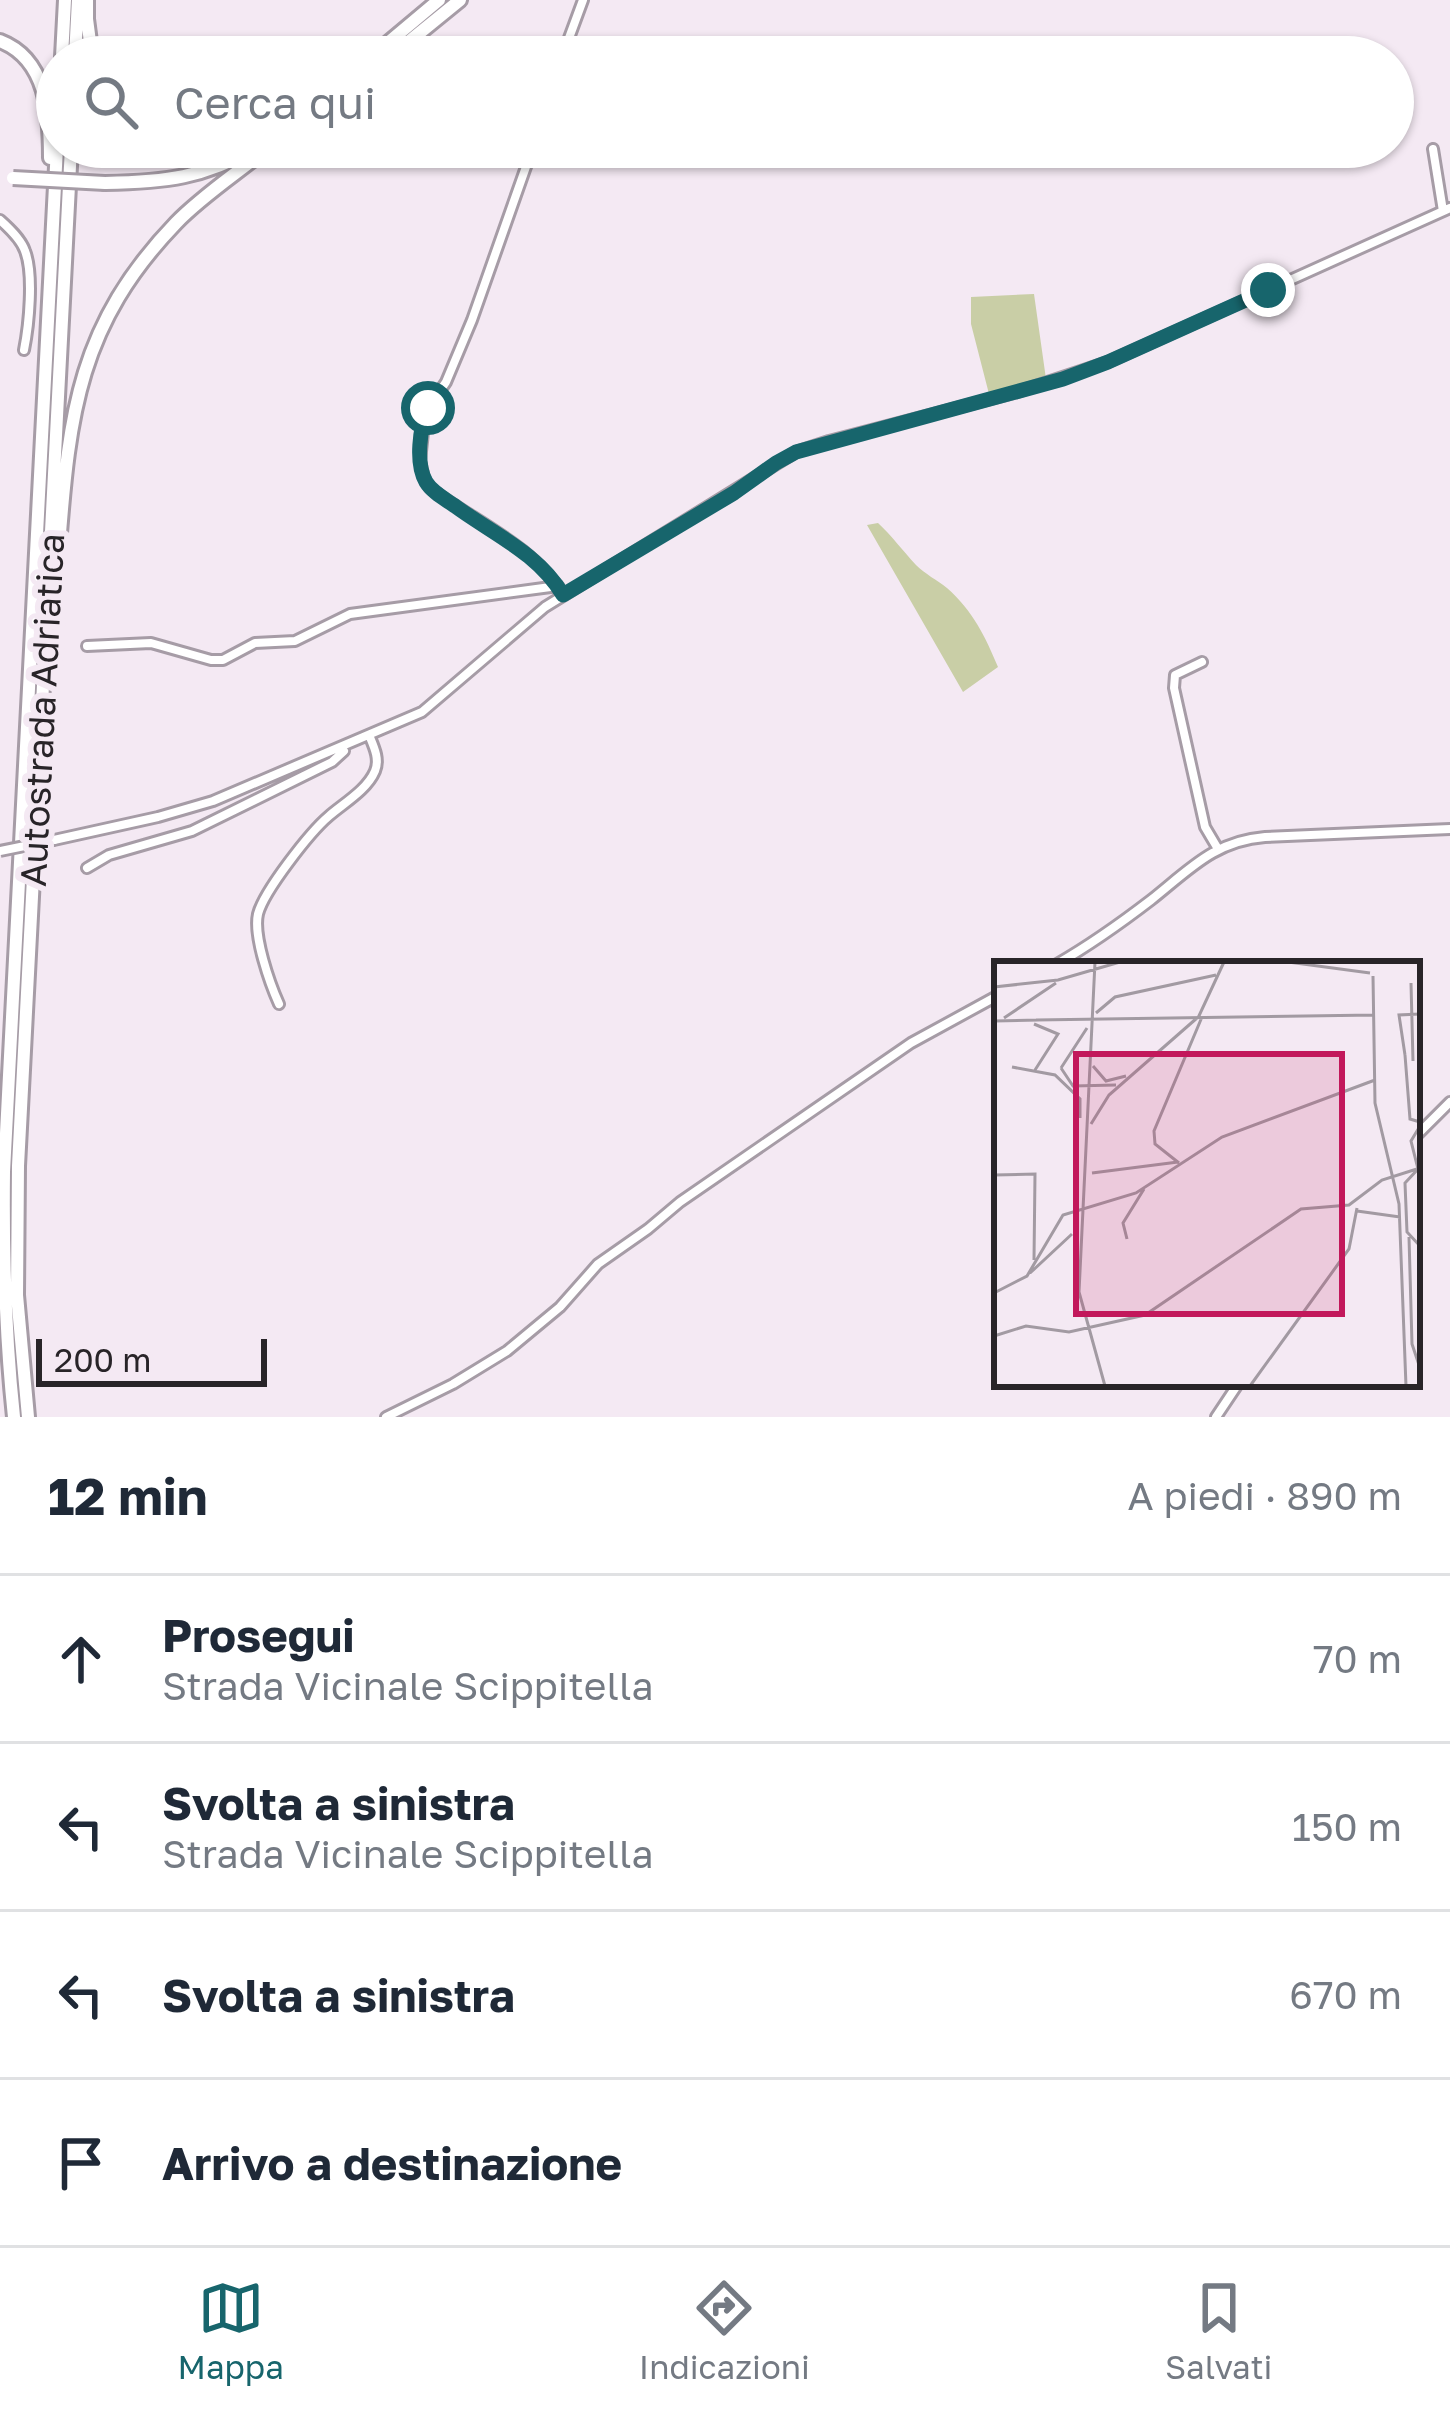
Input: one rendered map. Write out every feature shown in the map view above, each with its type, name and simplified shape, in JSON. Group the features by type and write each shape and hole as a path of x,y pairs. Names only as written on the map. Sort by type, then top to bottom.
{"highway":[{"path":"63,36 65,0"},
{"path":"79,36 83,0"},
{"path":"83,0 89,36"},
{"path":"396,36 439,0"},
{"path":"416,36 460,0"},
{"path":"0,41 36,71"},
{"path":"49,300 50,168"},
{"name":"Autostrada Adriatica","path":"14,1417 2,1280 4,1172 56,168"},
{"name":"Autostrada Adriatica","path":"28,1417 16,1234 70,168"},
{"path":"6,177 158,182 212,168"},
{"path":"44,691 66,458 78,389 94,343 120,294 178,220 243,168"}],"street":[{"path":"570,36 584,0"},
{"path":"0,851 213,801 354,742 432,706 560,591 734,493 796,452 1097,367 1447,210 1433,149"},
{"path":"526,168 472,320 446,382 425,413 420,461 430,488 518,547 547,572 560,591"},
{"path":"0,220 27,254 24,350"},
{"path":"87,646 152,644 211,661 223,660 255,644 295,640 350,614 560,591"},
{"path":"1202,662 1179,671 1174,688 1205,827 1218,849"},
{"path":"280,1004 266,974 257,918 265,898 306,841 370,780 378,766 369,735"},
{"path":"87,868 109,855 212,822 332,762 354,742"},
{"path":"1062,961 1218,849 1249,838 1450,829"},
{"path":"386,1417 507,1351 546,1320 598,1264 680,1202 910,1042 994,998"},
{"path":"1420,1132 1450,1102"},
{"path":"1216,1417 1236,1387"}],"green space":[{"path":"1034,294 1046,379 989,394 971,324 971,297"},
{"path":"878,523 916,565 956,597 983,634 998,667 963,692 867,525"}],"route":[{"path":"428,408 420,461 427,483 528,555 563,595 796,452 1063,379 1268,290"}]}
